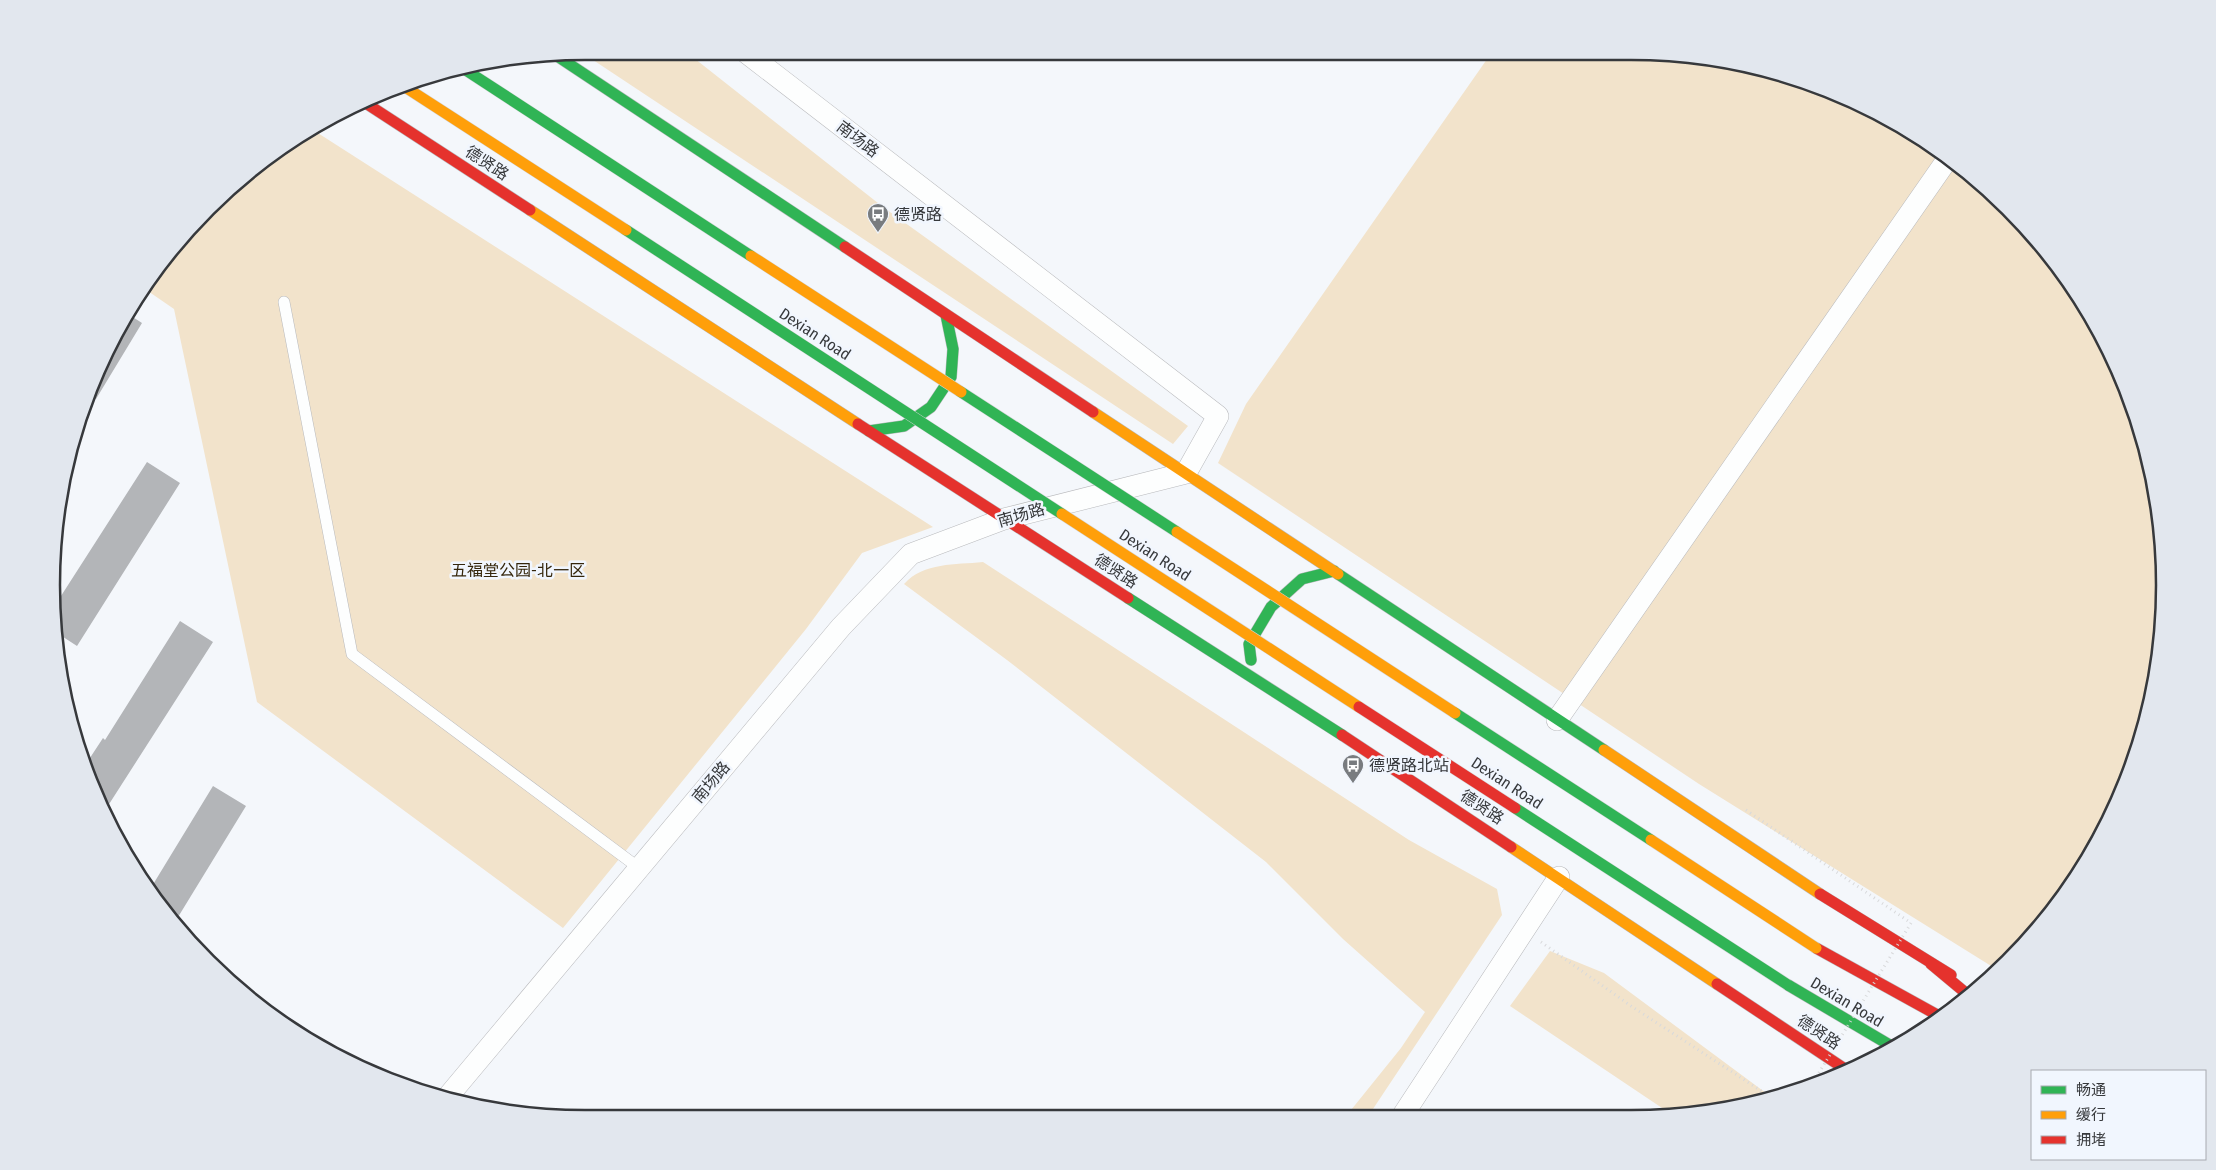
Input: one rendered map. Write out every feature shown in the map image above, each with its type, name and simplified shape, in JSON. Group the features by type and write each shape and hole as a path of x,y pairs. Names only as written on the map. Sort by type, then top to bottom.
{"main road":[{"path":"564,61 1836,904 1931,964 1971,985"},
{"name":"Dexian Road","path":"470,73 1816,948 1935,1014"},
{"name":"Dexian Road","path":"410,90 1788,985 1887,1044"},
{"name":"德贤路","path":"370,106 1004,519 1254,678 1559,877 1841,1066"},
{"path":"869,431 904,426 931,407 951,377 953,348 946,315"},
{"path":"1254,678 1249,644 1270,606 1302,579 1334,571"},
{"path":"1931,964 1964,991"}],"street":[{"name":"南场路","path":"451,1093 841,627 911,554 1004,519 1186,472 1218,416 756,60"},
{"path":"1557,720 1945,164"},
{"path":"1406,1110 1559,877"}],"lane":[{"path":"284,302 352,654 639,868"}],"path":[{"path":"1746,810 1910,923 1817,1076"},
{"path":"1541,942 1631,1006 1764,1093"}],"green space":[{"path":"593,60 696,60 883,207 1188,426 1173,444"},
{"path":"1486,60 1631,60 1700,64 1767,78 1800,88 1863,114 1894,130 1951,168 1977,190 2026,239 2068,293 2086,323 2116,384 2128,416 2138,449 2152,516 2156,585 2155,619 2152,654 2138,721 2116,786 2102,817 2086,848 2048,905 2026,931 1991,966 1699,784 1218,463 1246,404"},
{"name":"五福堂公园-北一区","path":"317,133 933,527 862,553 806,629 563,928 257,702 174,309 149,292 168,265 190,239 239,190 265,168"},
{"path":"983,562 1409,840 1497,889 1502,915 1372,1110 1351,1110 1401,1048 1425,1012 1343,939 1266,862 1007,660 904,584 912,577 930,568 951,564"},
{"path":"1550,951 1604,973 1765,1092 1700,1106 1664,1109 1510,1006"}],"building":[{"path":"133,317 142,323 96,399 100,384 114,353"},
{"path":"147,462 180,483 77,646 63,637 60,597"},
{"path":"180,621 213,642 109,805 90,758 103,738 105,740"},
{"path":"213,786 246,806 178,917 153,884"}],"traffic: fast":[{"path":"564,61 845,247"},
{"path":"470,73 751,256"},
{"path":"626,230 1062,514"},
{"path":"869,431 904,426 931,407 951,377 953,349 946,315"},
{"path":"961,392 1177,532"},
{"path":"1251,660 1249,644 1271,607 1302,579 1334,571"},
{"path":"1338,574 1604,750"},
{"path":"1128,598 1342,735"},
{"path":"1455,713 1651,840"},
{"path":"1515,808 1788,985"},
{"path":"1788,985 1887,1044"}],"traffic: slow":[{"path":"410,90 626,230"},
{"path":"530,210 858,424"},
{"path":"751,256 961,392"},
{"path":"1093,412 1338,574"},
{"path":"1062,514 1359,707"},
{"path":"1177,532 1455,713"},
{"path":"1604,750 1820,894"},
{"path":"1651,840 1816,948"},
{"path":"1511,847 1717,984"}],"traffic: jam":[{"path":"370,106 530,210"},
{"path":"845,247 1093,412"},
{"path":"858,424 1128,598"},
{"path":"1359,707 1515,808"},
{"path":"1342,735 1511,847"},
{"path":"1820,894 1951,975"},
{"path":"1816,948 1935,1014"},
{"path":"1931,964 1964,991"},
{"path":"1717,984 1841,1066"}],"place":[{"name":"德贤路","path":"878,233"},
{"name":"德贤路北站","path":"1353,784"}]}
